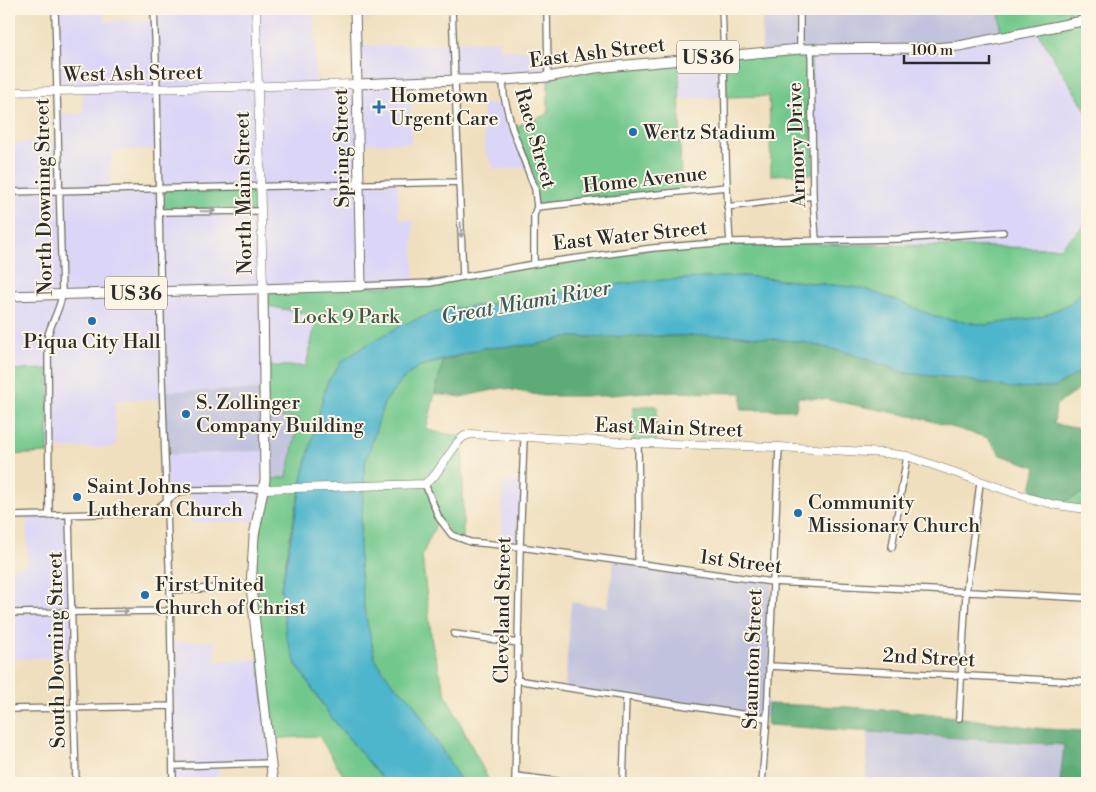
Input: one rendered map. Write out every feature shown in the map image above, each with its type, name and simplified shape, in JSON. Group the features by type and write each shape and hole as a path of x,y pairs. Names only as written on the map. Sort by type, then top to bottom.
{"main road":[{"name":"Spring Street","path":"355,9 361,286"},
{"name":"East Ash Street","path":"357,84 503,80 548,76 595,68 800,49 933,48 959,46 1087,20"},
{"name":"East Water Street","path":"263,290 361,286"},
{"name":"US 36","path":"9,296 263,290"},
{"name":"North Main Street","path":"263,290 265,480 254,536 251,588 273,783"}],"street":[{"name":"North Downing Street","path":"49,516 48,335 62,295 55,9"},
{"path":"154,9 162,379 170,590 173,783"},
{"name":"North Main Street","path":"256,9 263,290"},
{"path":"452,9 463,277"},
{"path":"547,9 548,76"},
{"path":"722,9 726,187 730,242"},
{"path":"800,9 800,49"},
{"name":"Armory Drive","path":"811,49 813,196 816,240"},
{"name":"Race Street","path":"503,80 504,96 510,120 535,189 537,206 534,215 534,264"},
{"name":"East Ash Street","path":"258,86 357,84"},
{"name":"West Ash Street","path":"9,92 258,86"},
{"path":"9,192 458,182"},
{"name":"Home Avenue","path":"537,206 726,187"},
{"name":"Home Avenue","path":"727,206 813,196"},
{"path":"159,212 260,210"},
{"name":"East Water Street","path":"361,286 422,284 534,264 653,248 730,242 898,239 1003,232"},
{"name":"East Main Street","path":"425,484 435,475 463,437 470,434 638,443 779,446 884,453 907,456 980,483 1038,501 1087,509"},
{"name":"Cleveland Street","path":"515,783 516,680 524,438"},
{"path":"638,443 638,563"},
{"name":"Staunton Street","path":"762,783 767,718 779,446"},
{"path":"892,547 907,456"},
{"path":"959,718 966,593 980,483"},
{"path":"9,516 145,513 154,510 178,492 190,490 425,484"},
{"name":"1st Street","path":"425,484 439,518 452,535 470,542 520,547 772,582 1087,598"},
{"name":"South Downing Street","path":"69,516 76,783"},
{"path":"170,590 251,588"},
{"path":"9,613 170,611"},
{"path":"454,634 518,643"},
{"name":"2nd Street","path":"769,666 1087,682"},
{"path":"516,680 767,718"},
{"path":"624,783 626,698"},
{"path":"9,709 172,706"},
{"path":"173,766 271,763"},
{"path":"516,776 572,783"}],"shaded area":[{"path":"55,9 105,9 105,21 154,20 154,9 314,9 316,84 357,84 356,46 500,41 501,50 547,51 548,77 411,82 411,143 358,144 359,184 398,183 399,220 413,220 414,284 263,305 317,315 306,366 265,366 265,390 163,391 163,399 115,400 116,447 48,449 49,369 9,370 10,143 58,142 58,114 83,113 83,90 57,91","holes":["158,149 159,189 110,190 112,151"]},
{"path":"355,9 393,9 394,18 355,20"},
{"path":"778,9 999,9 1002,38 959,46 762,52 762,13 777,11"},
{"path":"1037,31 1087,112 1087,223 1060,248 817,244 813,196 811,49"},
{"path":"725,55 725,97 680,100 679,60"},
{"path":"505,103 527,167 495,170 485,151 482,104"},
{"path":"265,390 299,417 287,477 265,480 265,451 165,455 163,391"},
{"path":"265,451 257,521 191,523 189,490 167,500 165,455"},
{"path":"503,482 522,482 520,547 501,545"},
{"path":"27,516 69,516 73,657 9,659 9,567 23,567 27,564"},
{"path":"614,560 772,582 767,718 565,688 571,602 608,607"},
{"path":"214,641 215,661 259,659 271,763 218,765 219,783 173,783 171,642"},
{"path":"868,732 1064,745 1060,783 866,783"}],"green space":[{"path":"999,9 1066,9 1087,32 1087,112 1037,31 1002,38"},
{"path":"811,49 813,174 771,175 769,96 725,97 725,55"},
{"path":"679,60 681,192 537,207 535,189 512,128 548,114 548,77"},
{"path":"260,185 260,211 159,212 159,189"},
{"name":"Lock 9 Park","path":"1087,223 1087,286 1071,303 1041,317 985,325 936,317 861,288 744,276 646,281 589,288 504,303 441,310 311,446 304,471 281,589 296,664 331,717 386,783 348,783 319,736 268,739 251,587 265,480 287,477 299,418 265,417 265,366 306,366 317,316 263,305 263,290 400,286 653,248 816,240 817,244 1060,248"},
{"path":"739,335 802,342 849,353 905,373 956,378 1086,370 1087,368 1087,384 1056,405 1054,424 1087,430 1087,491 1056,505 1029,498 1036,467 1001,455 988,438 921,418 824,399 798,397 796,410 741,410 742,393 645,392 601,396 543,396 502,388 461,397 435,394 443,361 484,348 535,345 567,337"},
{"path":"443,361 426,430 463,437 463,539 452,535 439,518 422,555 432,644 446,695 490,783 462,783 410,698 392,683 375,659 364,607 359,556 365,464 384,403 402,380 418,367"},
{"path":"49,369 48,453 9,455 9,370"},
{"path":"657,406 656,443 632,442 633,407"},
{"path":"1087,491 1087,509 1056,505"},
{"path":"768,704 848,707 925,713 1045,729 1087,731 1087,783 1060,783 1064,745 767,725"}],"water":[{"path":"1067,9 1087,9 1087,32"},
{"name":"Great Miami River","path":"744,276 861,288 936,317 985,325 1041,317 1071,303 1087,286 1087,368 1055,387 1013,388 956,378 905,373 849,353 802,342 739,335 567,337 535,345 484,348 418,367 402,380 384,403 365,464 359,556 364,607 375,659 392,683 410,698 462,783 386,783 331,717 296,664 286,636 281,589 304,471 327,383 341,362 366,345 402,325 441,310 504,303 589,288 646,281"}],"place":[{"name":"Hometown Urgent Care","path":"379,107"},
{"name":"Wertz Stadium","path":"633,132"},
{"name":"Piqua City Hall","path":"92,321"},
{"name":"S. Zollinger Company Building","path":"186,414"},
{"name":"Saint Johns Lutheran Church","path":"77,497"},
{"name":"Community Missionary Church","path":"798,513"},
{"name":"First United Church of Christ","path":"145,595"}]}
